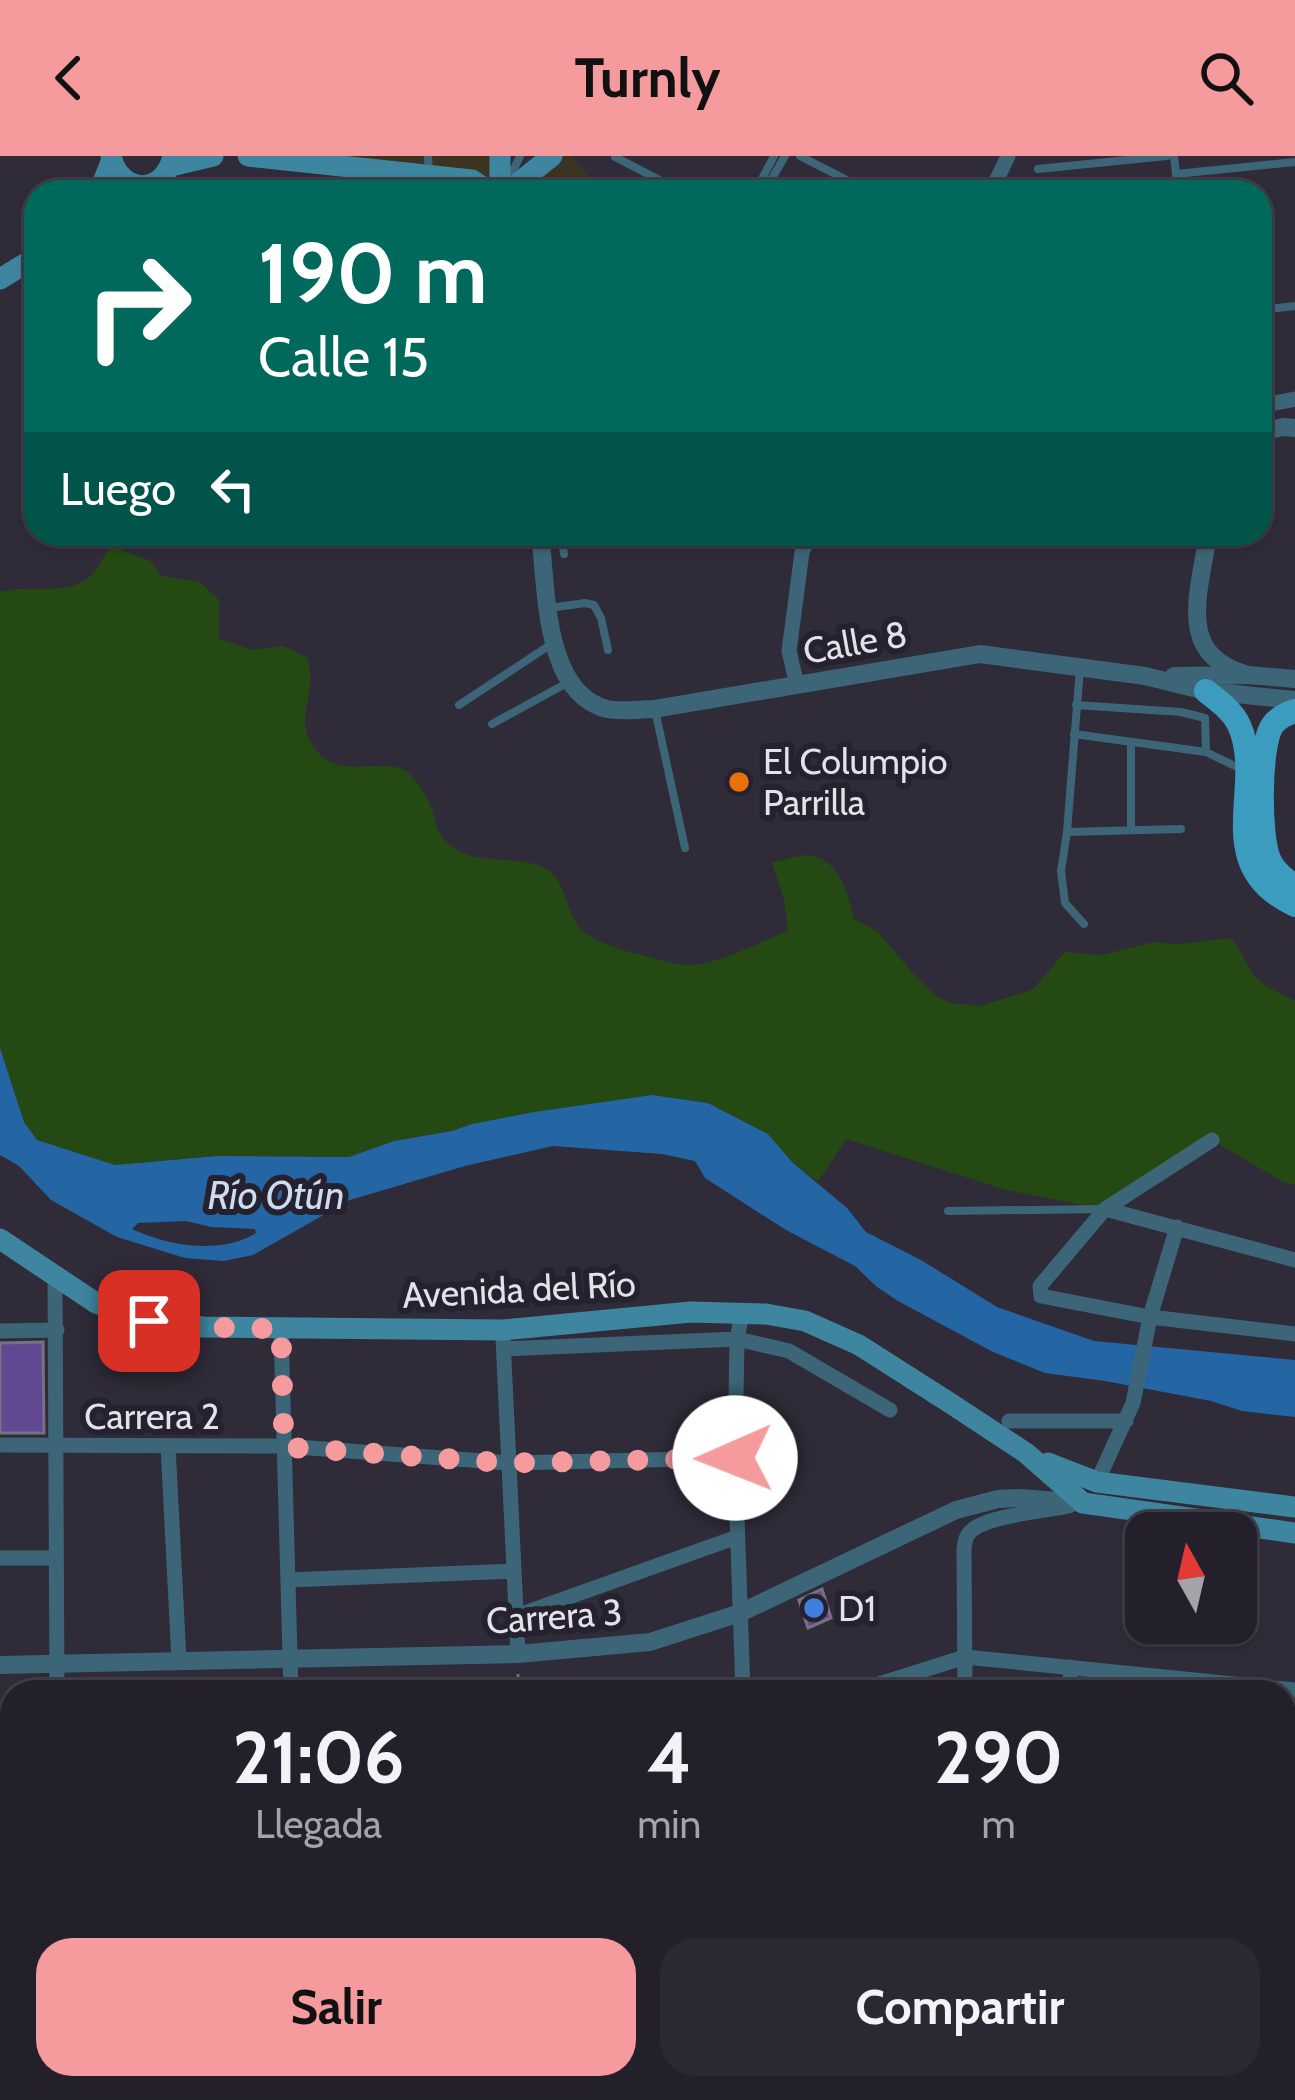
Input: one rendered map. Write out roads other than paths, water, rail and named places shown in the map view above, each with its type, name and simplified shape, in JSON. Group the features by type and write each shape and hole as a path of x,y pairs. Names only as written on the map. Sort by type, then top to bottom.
{"main road":[{"path":"172,161 213,156"},
{"path":"254,156 428,166 472,180"},
{"path":"519,180 552,156"},
{"path":"1206,691 1238,721 1245,749 1244,825 1249,854 1263,881 1295,905"},
{"path":"1295,711 1273,724 1267,738 1261,822 1272,866 1295,886"},
{"name":"Avenida del Río","path":"0,1240 97,1303 149,1321 202,1327 503,1339 691,1312 766,1314 806,1321 842,1336 1025,1453"},
{"path":"1025,1453 1097,1482 1295,1507"},
{"path":"1025,1453 1083,1503 1295,1533"}],"street":[{"path":"541,546 554,642 560,665 574,688"},
{"path":"797,685 789,651 805,546"},
{"path":"1206,546 1197,631 1214,660 1228,670 1249,675"},
{"name":"Calle 8","path":"574,688 593,704 612,710 654,709 980,654 1145,676 1206,691 1295,700"},
{"name":"Calle 8","path":"1145,676 1295,679"},
{"path":"1212,1140 1105,1209 1040,1286 1041,1296 1150,1317 1295,1334"},
{"path":"1105,1209 1295,1260"},
{"path":"1097,1482 1133,1403 1150,1317 1177,1227"},
{"path":"55,1276 57,1680"},
{"path":"742,1313 737,1339 735,1458 742,1680"},
{"path":"281,1329 291,1680"},
{"path":"0,1331 57,1330"},
{"path":"518,1654 503,1339 737,1339 789,1351 890,1410"},
{"path":"1010,1421 1126,1420"},
{"name":"Carrera 2","path":"0,1445 284,1447 509,1463 735,1458"},
{"path":"168,1446 179,1660"},
{"name":"Carrera 3","path":"0,1665 518,1654 650,1642 740,1612 956,1510 998,1499 1083,1503"},
{"path":"965,1680 964,1550 972,1530 984,1523 1083,1503"},
{"path":"516,1616 737,1537"},
{"path":"0,1558 55,1558"},
{"path":"288,1580 514,1571"},
{"path":"892,1680 964,1657 1150,1680"},
{"path":"1070,1667 1070,1680"}],"lane":[{"path":"800,156 847,180"},
{"path":"1038,169 1170,156 1177,180"},
{"path":"615,157 660,180"},
{"path":"1176,174 1295,162"},
{"path":"563,546 564,554"},
{"path":"549,608 594,605 608,650"},
{"path":"459,705 554,642"},
{"path":"1081,667 1061,871 1065,903 1084,924"},
{"path":"492,724 574,688"},
{"path":"1076,705 1205,718 1206,752"},
{"path":"654,709 686,848"},
{"path":"1074,734 1206,752 1246,772"},
{"path":"1131,742 1131,828"},
{"path":"1067,832 1180,829"},
{"path":"948,1211 1105,1209"}],"water":[{"name":"Río Otún","path":"0,1048 24,1122 37,1140 115,1165 217,1156 349,1157 394,1141 534,1112 652,1095 708,1103 768,1134 866,1232 997,1307 1094,1341 1295,1360 1295,1417 1045,1373 993,1352 898,1301 855,1266 786,1230 705,1178 695,1161 662,1154 553,1146 465,1166 350,1200 253,1255 224,1261 185,1258 117,1237 51,1200 19,1166 0,1155","holes":["186,1221 255,1229 256,1233 227,1244 194,1246 132,1229 138,1223"]}],"place":[{"name":"El Columpio Parrilla","path":"739,782"},
{"name":"D1","path":"814,1608"}]}
